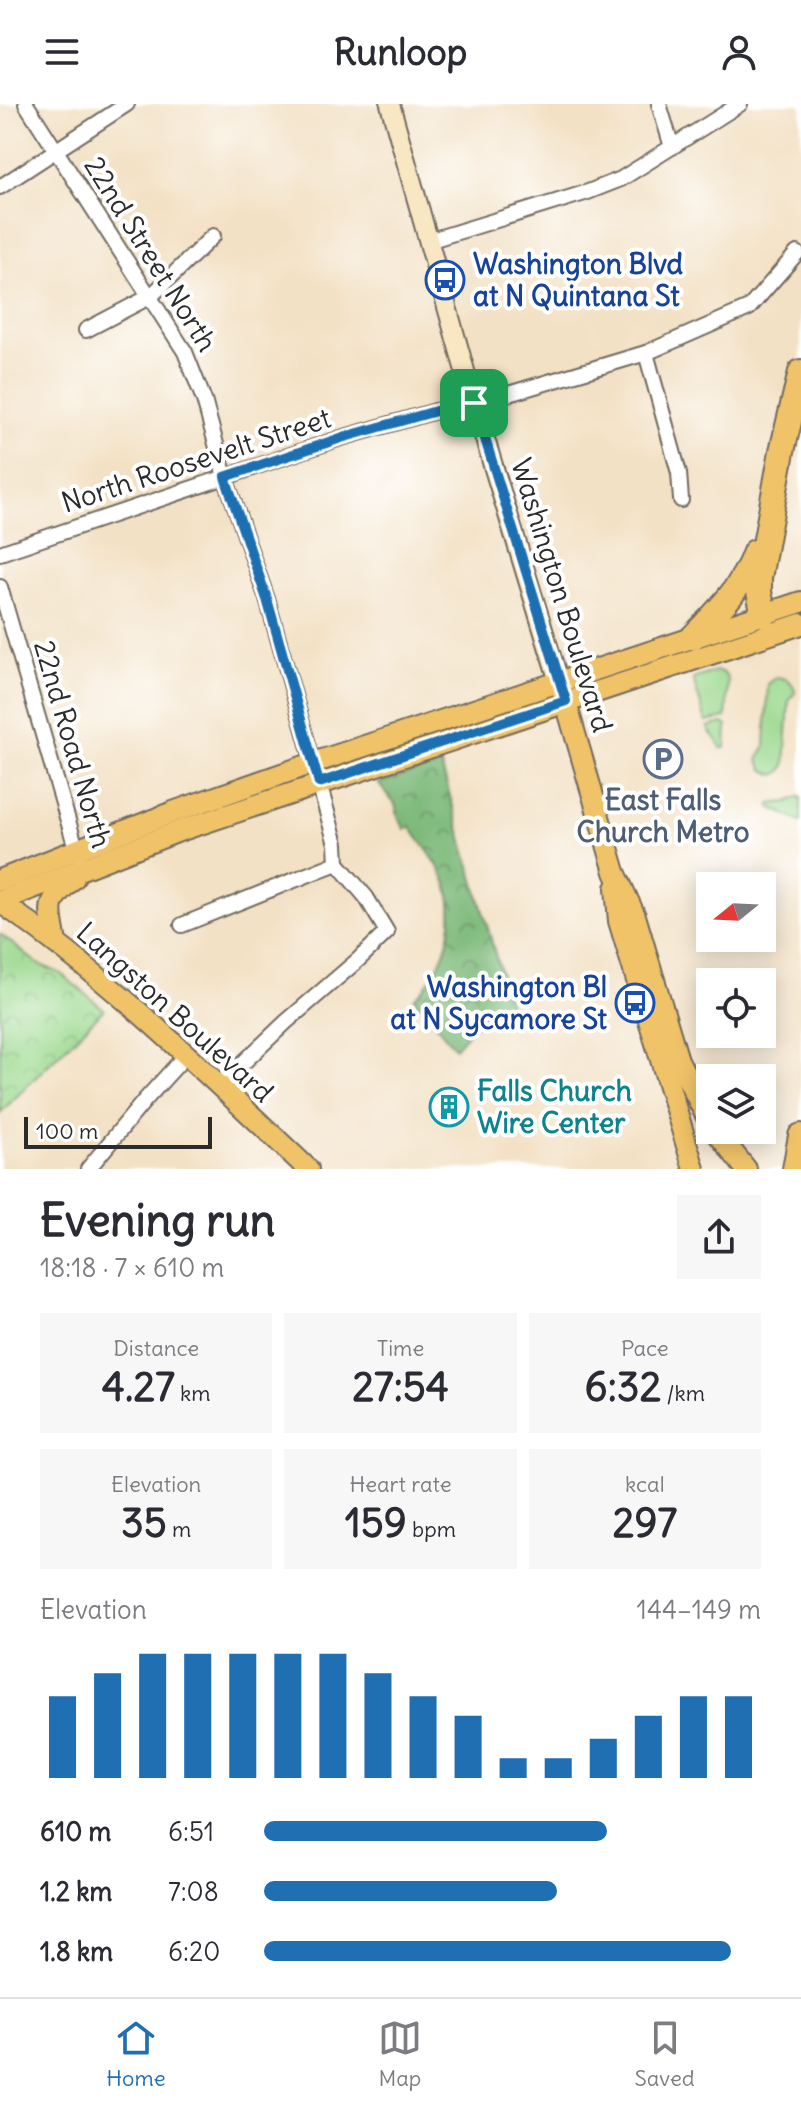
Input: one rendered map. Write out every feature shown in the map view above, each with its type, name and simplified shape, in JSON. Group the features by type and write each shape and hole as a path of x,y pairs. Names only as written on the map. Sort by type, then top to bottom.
{"highway":[{"path":"765,625 759,578 801,372"},
{"path":"693,637 727,601 746,575 777,485"},
{"path":"795,1169 801,1136"}],"main road":[{"name":"Washington Boulevard","path":"390,104 474,403 615,872 635,916 678,1060 696,1095"},
{"path":"0,880 179,831 316,773 765,625 801,602"},
{"path":"563,692 693,637 765,625 801,624"},
{"path":"0,902 80,860"},
{"path":"56,943 51,901 80,860"},
{"name":"Washington Boulevard","path":"615,872 619,921 694,1169"},
{"name":"Langston Boulevard","path":"0,902 56,943 186,1055 308,1169"},
{"path":"726,1144 746,1169"}],"street":[{"name":"22nd Street North","path":"26,104 185,352 204,400 225,477 267,599 336,844 337,863"},
{"path":"0,187 127,104"},
{"path":"659,104 672,147"},
{"path":"428,241 605,186 642,168 740,104"},
{"path":"86,330 151,296 213,236"},
{"name":"North Roosevelt Street","path":"0,553 341,438 646,353 749,308 797,253"},
{"path":"646,353 679,473 681,500"},
{"name":"22nd Road North","path":"0,587 80,860"},
{"path":"182,925 337,863 366,897 387,932 220,1085"},
{"path":"88,1169 186,1055"}],"green space":[{"path":"716,671 724,673 728,680 726,718 706,722 693,679"},
{"path":"777,677 789,681 795,693 789,701 785,765 775,775 764,770 758,760 765,747 768,684"},
{"path":"723,723 727,726 726,748 721,748 708,727"},
{"path":"441,765 511,1009 480,1019 455,1048 414,998 432,977 444,952 451,924 448,887 434,860 410,826 405,829 395,804 378,783"},
{"path":"801,796 801,822 770,807 770,804 788,802"},
{"path":"0,934 38,964 60,973 104,1009 0,1113"}],"place":[{"name":"Washington Blvd at N Quintana St","path":"445,280"},
{"name":"East Falls Church Metro","path":"663,759"},
{"name":"Washington Bl at N Sycamore St","path":"635,1003"},
{"name":"Falls Church Wire Center","path":"449,1107"}],"route":[{"path":"474,403 566,701 319,783 267,599 225,477 341,438 474,403"}]}
